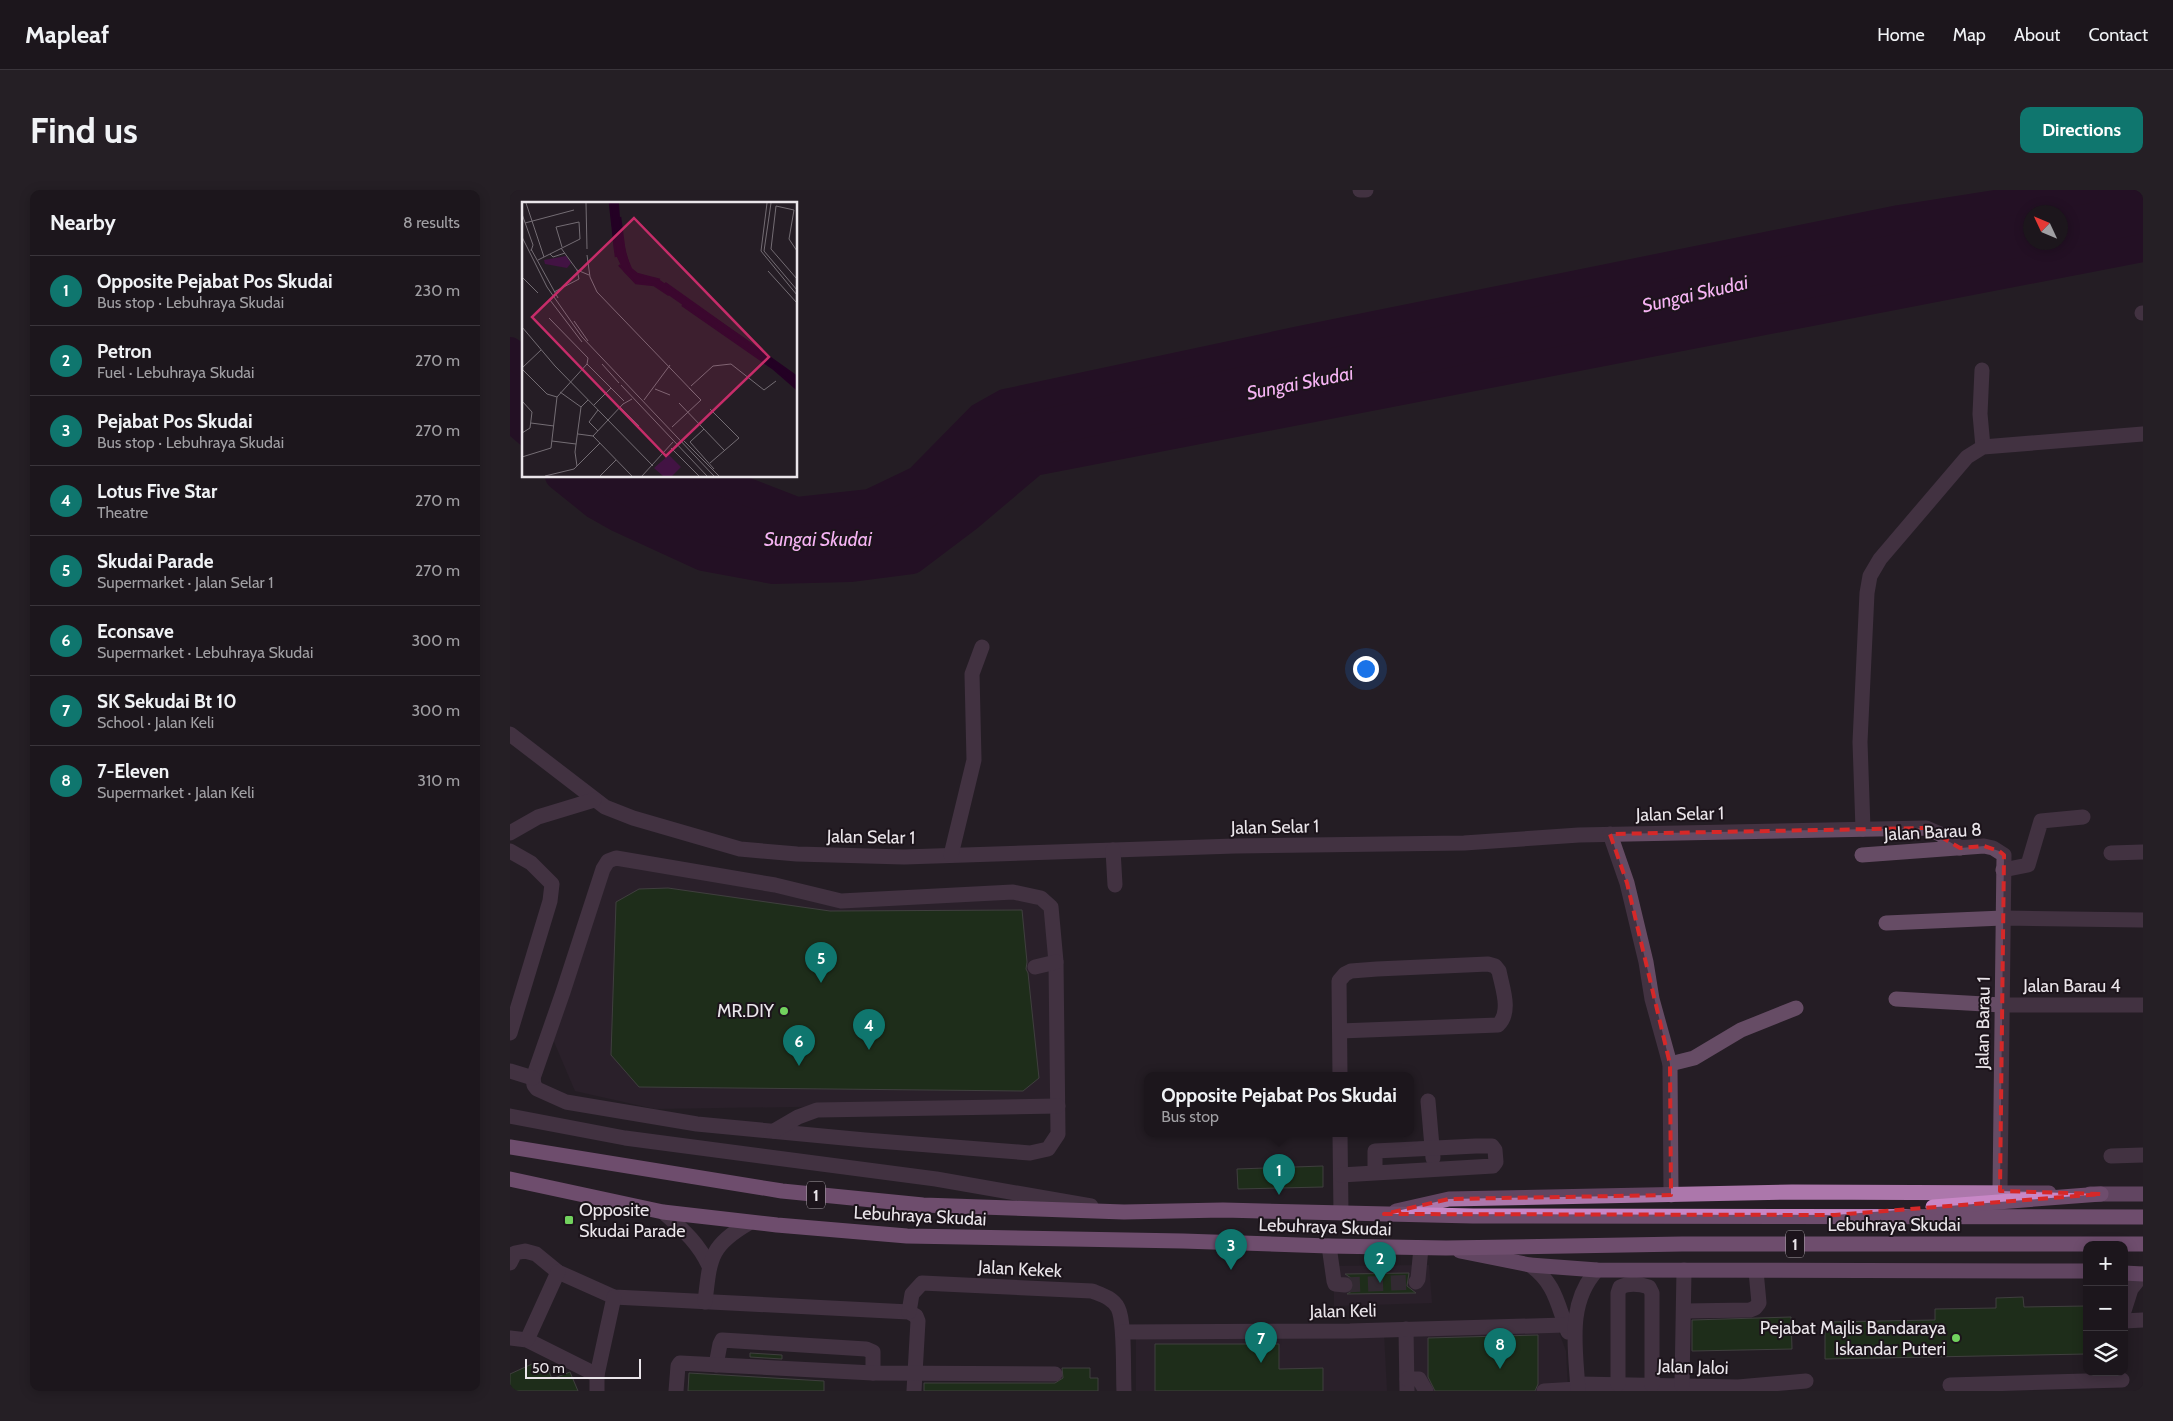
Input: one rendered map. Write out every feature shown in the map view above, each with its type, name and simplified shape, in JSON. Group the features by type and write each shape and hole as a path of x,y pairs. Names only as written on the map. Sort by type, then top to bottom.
{"highway":[{"name":"Lebuhraya Skudai","path":"510,1147 782,1192 923,1205 1124,1212 1223,1210 1536,1216 2143,1217"},
{"name":"Lebuhraya Skudai","path":"510,1179 663,1212 749,1223 907,1236 1421,1248 1682,1244 2143,1244"},
{"path":"1835,1216 2101,1194"}],"main road":[{"path":"1384,1214 1449,1199 1792,1192 2000,1191 2143,1194"},
{"path":"1446,1248 1530,1265 1597,1270 2083,1271"},
{"path":"2128,1273 2143,1274"}],"street":[{"path":"1360,190 1366,190"},
{"path":"1982,370 1980,414 1983,447"},
{"path":"1863,829 1860,742 1867,593 1870,576 1880,559 1967,457 1983,447 2143,434"},
{"path":"951,855 974,760 972,674 982,647"},
{"name":"Jalan Selar 1","path":"510,734 594,800 633,818 740,849 797,854 904,857 1112,850 1464,843 1610,834 1926,828 1940,834 1960,848"},
{"path":"510,833 538,817 594,800"},
{"path":"2003,870 2028,865 2042,821 2084,817"},
{"path":"1610,834 1630,892 1646,962 1652,999 1670,1064 1671,1195"},
{"name":"Jalan Barau 8","path":"1862,855 1960,848 1993,848 2004,855"},
{"path":"1112,850 1115,885"},
{"path":"510,851 531,863 552,884 550,900 510,1033"},
{"path":"2111,853 2143,852"},
{"name":"Jalan Barau 1","path":"2000,1191 2004,855"},
{"path":"616,858 775,885 841,900 1013,892 1041,898 1051,907 1056,962 1058,1134 1048,1149 1030,1153 697,1124 565,1101 537,1089 533,1078 564,992 602,869 608,860 616,858"},
{"path":"1886,924 2003,918 2143,920"},
{"path":"1035,967 1056,962"},
{"path":"1340,1032 1498,1025 1504,1020 1506,1011 1499,971 1495,966 1488,964 1351,972 1345,974 1339,981 1340,1072"},
{"name":"Jalan Barau 4","path":"1896,999 2002,1005 2143,1005"},
{"path":"1670,1064 1694,1058 1742,1030 1796,1008"},
{"path":"510,1071 533,1078"},
{"path":"559,1125 565,1101"},
{"path":"1428,1101 1433,1170"},
{"path":"774,1131 798,1117 817,1110 1058,1106"},
{"path":"510,1116 625,1138 936,1179 1124,1212"},
{"path":"1340,1137 1341,1213"},
{"path":"1340,1175 1433,1170 1493,1166 1496,1162 1495,1150 1492,1146 1375,1151 1376,1173"},
{"path":"2111,1156 2143,1155"},
{"path":"663,1212 691,1236 702,1250 709,1266"},
{"path":"705,1302 709,1266 714,1251 737,1229 749,1223"},
{"path":"1329,1246 1335,1284 1345,1285"},
{"path":"1416,1282 1418,1280 1421,1248"},
{"path":"510,1263 515,1254 525,1251 536,1254 558,1272 614,1297 908,1312 916,1316 918,1321 914,1391"},
{"path":"1530,1265 1543,1275 1549,1283 1574,1348"},
{"path":"1578,1388 1574,1348 1578,1303 1583,1288 1597,1270"},
{"path":"1682,1385 1685,1311 1684,1270"},
{"path":"1685,1311 1750,1310 1755,1308 1759,1302 1756,1270"},
{"path":"527,1340 558,1272"},
{"path":"2128,1298 2131,1289 2143,1274"},
{"name":"Jalan Kekek","path":"908,1312 912,1294 922,1283 1092,1291 1108,1297 1118,1308 1122,1332"},
{"path":"1618,1384 1618,1293 1620,1287 1625,1285 1643,1285 1649,1287 1652,1293 1652,1384"},
{"path":"597,1391 597,1375 614,1297"},
{"path":"2128,1321 2143,1320"},
{"name":"Jalan Keli","path":"1122,1332 1350,1331 1565,1324"},
{"path":"1406,1329 1407,1385 1419,1379 1426,1391"},
{"path":"1122,1332 1124,1391"},
{"path":"510,1338 527,1340 597,1375"},
{"path":"716,1365 722,1340 866,1349 873,1352 873,1374"},
{"path":"676,1391 678,1366 680,1363 873,1374 1055,1374"},
{"name":"Jalan Jaloi","path":"1544,1391 1618,1384 1738,1387 1806,1381"},
{"path":"1950,1385 2122,1381"}],"highlighted area":[{"path":"1926,828 1960,848 1984,846 1999,851 2004,855 2000,1191 2101,1194 1835,1215 1384,1214 1449,1199 1671,1195 1670,1064 1627,883 1610,834 1662,832"}],"shaded area":[{"path":"615,862 844,906 1013,895 1047,909 1054,1103 655,1109 575,1091 552,1037 607,869"},
{"path":"1429,1265 1432,1303 1334,1306 1334,1266"},
{"path":"1558,1330 1566,1351 1568,1391 1411,1391 1412,1333"},
{"path":"1384,1333 1387,1391 1136,1391 1136,1334"}],"water":[{"name":"Sungai Skudai","path":"2085,190 2143,190 2143,248 1034,462 969,517 912,560 850,568 773,570 703,557 618,518 595,505 561,478 711,478 797,511 870,503 918,480 980,417 1005,403 1300,340 1899,219"},
{"path":"510,351 522,361 522,446 510,436"}],"building":[{"path":"668,888 830,911 1022,910 1026,969 1028,973 1039,1078 1023,1091 639,1087 611,1055 616,902 639,889"},
{"path":"1323,1166 1323,1187 1238,1189 1237,1169"},
{"path":"1409,1273 1407,1286 1416,1293 1347,1294 1352,1291 1354,1285 1351,1278 1345,1274"},
{"name":"Pejabat Majlis Bandaraya Iskandar Puteri","path":"2023,1297 2024,1307 2083,1306 2083,1354 1825,1359 1825,1322 1935,1320 1935,1309 1996,1308 1996,1298"},
{"path":"1791,1317 1792,1349 1692,1351 1692,1320"},
{"path":"1538,1335 1538,1384 1535,1391 1435,1391 1428,1377 1428,1338"},
{"path":"1155,1344 1279,1344 1279,1369 1323,1368 1323,1391 1155,1391"},
{"path":"750,1353 782,1355 782,1359 750,1357"},
{"path":"532,1364 537,1374 548,1369 552,1379 570,1372 578,1391 510,1391 510,1374"},
{"path":"1062,1368 1090,1368 1090,1378 1098,1378 1098,1391 924,1391 924,1383 1055,1383 1063,1378"},
{"path":"689,1373 824,1381 824,1391 688,1391"}],"waterway":[{"path":"711,478 797,511 870,503 918,480 980,417 1005,403 1300,340 1899,219 2085,190"},
{"path":"561,478 595,505 618,518 703,557 773,570 850,568 912,560 969,517 1034,462 2143,248"},
{"path":"510,351 522,361"}],"tunnel":[{"path":"1345,1285 1416,1282"}],"place":[{"name":"Skudai Parade","path":"821,983"},
{"name":"MR.DIY","path":"784,1011"},
{"name":"Lotus Five Star","path":"869,1050"},
{"name":"Econsave","path":"799,1066"},
{"name":"Opposite Pejabat Pos Skudai","path":"1279,1195"},
{"name":"Opposite Skudai Parade","path":"569,1220"},
{"name":"Pejabat Pos Skudai","path":"1231,1270"},
{"name":"Petron","path":"1380,1283"},
{"name":"Pejabat Majlis Bandaraya Iskandar Puteri","path":"1956,1338"},
{"name":"SK Sekudai Bt 10","path":"1261,1363"},
{"name":"7-Eleven","path":"1500,1369"}]}
